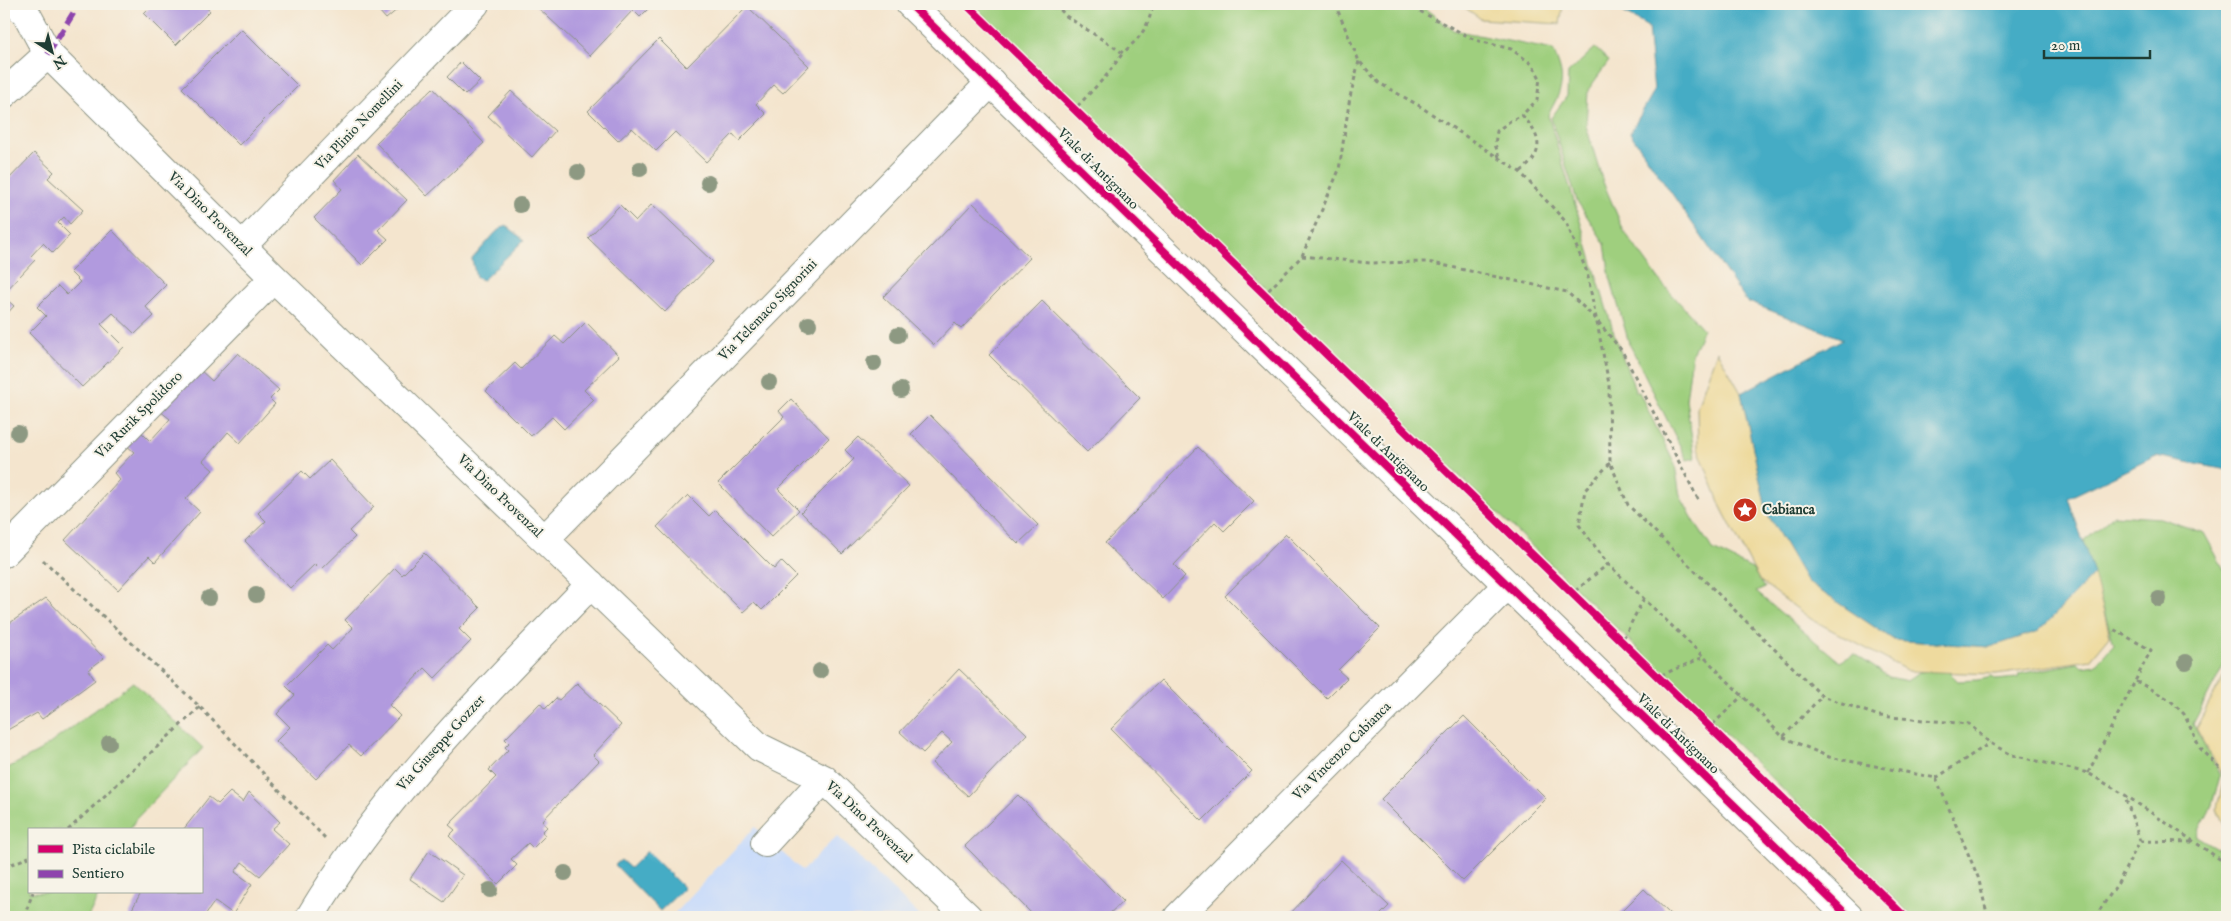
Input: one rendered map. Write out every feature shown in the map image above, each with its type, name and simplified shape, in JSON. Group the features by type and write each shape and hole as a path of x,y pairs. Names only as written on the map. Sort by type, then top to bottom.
{"street":[{"name":"Via Dino Provenzal","path":"16,4 26,13 48,54 274,278 759,747 824,778 968,917"},
{"name":"Via Plinio Nomellini","path":"242,246 476,4"},
{"name":"Viale di Antignano","path":"910,4 1849,917"},
{"path":"4,94 48,54"},
{"name":"Via Telemaco Signorini","path":"545,539 991,82"},
{"name":"Via Rurik Spolidoro","path":"11,545 274,278"},
{"name":"Via Giuseppe Gozzer","path":"310,917 346,860 392,798 449,733 591,584"},
{"name":"Via Vincenzo Cabianca","path":"1178,917 1507,585"},
{"path":"765,843 824,778"}],"path":[{"path":"1055,4 1066,16 1122,53"},
{"path":"1074,110 1106,76 1122,53 1136,42 1149,24 1153,4"},
{"path":"1335,4 1359,60 1379,83 1418,105 1520,172 1566,222 1587,272 1609,384 1610,462 1628,505 1822,696 1879,716 1969,724 1990,742 2012,755 2088,773 2125,795 2227,864"},
{"path":"1406,4 1476,40 1511,49 1532,64 1540,78 1537,100 1522,115 1510,120 1497,131 1495,144 1499,158"},
{"path":"1264,295 1302,256 1339,170 1350,97 1359,60"},
{"path":"1068,102 1082,116"},
{"path":"1520,172 1531,164 1538,152 1538,141 1532,126 1522,115"},
{"path":"1302,256 1370,263 1428,262 1567,292 1595,318 1622,351 1699,501"},
{"path":"1258,287 1272,301"},
{"path":"1610,462 1585,490 1579,524 1608,564 1783,737 1829,757 1936,778 1990,742"},
{"path":"11,545 200,707 346,860"},
{"path":"1571,594 1608,564"},
{"path":"1566,586 1571,594 1580,600"},
{"path":"1615,634 1623,644 1644,598"},
{"path":"2088,773 2152,650 2113,629"},
{"path":"1655,675 1704,657"},
{"path":"1655,675 1665,682"},
{"path":"2136,681 2170,700 2184,714 2200,748 2227,774"},
{"path":"1709,728 1742,696"},
{"path":"1783,737 1822,696"},
{"path":"70,828 200,707"},
{"path":"1704,720 1709,728 1718,733"},
{"path":"1936,778 1978,878 1988,917"},
{"path":"2095,917 2118,882 2140,841 2125,795"},
{"path":"2140,841 2194,842"},
{"path":"4,867 28,857"},
{"path":"24,917 32,894"}],"shaded area":[{"path":"755,827 802,871 837,836 921,917 671,917"}],"green space":[{"path":"972,4 1419,4 1453,30 1553,50 1560,69 1561,83 1560,90 1548,115 1616,340 1636,392 1639,392 1675,465 1680,496 1713,550 1752,569 1765,588 1756,592 1840,662 1854,654 1889,677 1907,681 1918,673 1943,667 1958,681 1992,677 1996,680 2018,678 2019,674 2078,663 2082,667 2095,665 2114,644 2083,541 2114,515 2160,518 2204,533 2227,575 2227,659 2193,724 2220,776 2212,805 2196,836 2227,854 2227,917 1913,917 1853,858 1822,833 1816,822 1761,768"},
{"path":"1595,48 1609,61 1588,90 1586,126 1603,182 1624,231 1660,281 1703,329 1692,354 1686,400 1695,458 1687,460 1629,343 1610,277 1605,244 1577,201 1551,118 1567,96 1568,73"},
{"path":"133,682 203,748 135,820 131,828 28,828 28,894 99,894 88,917 4,917 4,770 40,751"}],"sand":[{"path":"1460,4 1563,4 1560,24 1481,19"},
{"name":"Cabianca","path":"1717,351 1741,393 1767,513 1807,582 1894,640 1990,647 2039,631 2094,574 2110,636 2090,660 1996,674 1908,671 1811,619 1759,580 1721,507 1698,448 1697,407"},
{"path":"2227,670 2227,832 2217,808 2224,779 2196,728"}],"water":[{"path":"1610,4 2227,4 2227,470 2156,456 2068,498 2094,574 2039,631 1990,647 1894,640 1807,582 1767,513 1741,393 1843,339 1746,301 1630,133 1654,91 1648,27"},
{"path":"506,225 524,240 483,280 476,278 472,259 496,232"},
{"path":"647,851 684,888 660,911 615,865 621,860 630,868"}],"building":[{"path":"153,4 202,4 210,11 176,45 144,13"},
{"path":"373,4 395,4 399,8 386,19"},
{"path":"534,4 653,4 640,17 633,10 590,56"},
{"path":"747,6 809,66 783,93 774,85 756,104 766,114 739,141 733,134 706,162 675,132 656,151 632,128 618,141 588,111 659,39 687,67"},
{"path":"241,29 298,86 239,145 182,88"},
{"path":"461,62 480,81 465,95 447,77"},
{"path":"433,88 484,143 427,196 376,143"},
{"path":"511,91 555,131 532,157 488,116"},
{"path":"34,153 54,172 48,178 83,210 70,224 64,217 58,223 70,235 53,253 43,243 31,256 35,260 4,293 4,184"},
{"path":"358,154 407,200 378,230 388,239 362,265 314,218 342,189 334,180"},
{"path":"973,203 1030,258 961,329 955,323 934,345 883,297"},
{"path":"652,204 713,262 665,312 588,238 620,205 636,221"},
{"path":"112,230 166,285 145,306 154,316 135,334 113,313 101,324 124,347 82,387 29,333 46,316 37,307 58,286 67,295 80,282 70,272"},
{"path":"4,297 14,306 4,317"},
{"path":"1042,301 1140,398 1087,452 989,355"},
{"path":"586,322 619,356 584,390 594,400 564,429 552,417 531,436 486,391 515,363 521,369 555,336 564,344"},
{"path":"238,353 279,390 270,399 275,404 240,443 228,432 203,461 213,470 186,499 200,512 155,562 149,556 118,590 65,540 120,480 114,473 134,452 126,445 139,430 150,441 170,419 160,411 199,369 212,381"},
{"path":"791,399 829,438 778,489 799,510 771,537 718,483 784,417 779,411"},
{"path":"930,415 1038,525 1018,544 911,434"},
{"path":"858,437 909,486 842,554 801,512 854,459 845,450"},
{"path":"1198,447 1254,501 1224,531 1215,522 1174,565 1185,576 1163,599 1105,543"},
{"path":"330,460 374,507 349,531 355,537 321,570 315,564 290,588 245,541 266,521 258,513 302,471 310,479"},
{"path":"688,495 709,516 715,510 774,569 781,561 796,576 762,610 754,602 743,612 657,527"},
{"path":"1286,534 1380,628 1338,670 1347,678 1327,698 1225,596"},
{"path":"424,553 480,608 459,629 471,641 435,678 425,668 389,705 400,716 361,756 349,745 316,779 276,741 290,727 277,714 295,695 286,686 327,645 332,650 353,628 345,620 395,568 402,575"},
{"path":"46,598 104,658 88,670 95,680 42,719 37,713 4,732 4,627"},
{"path":"959,669 1027,734 968,796 932,763 952,742 942,733 923,753 900,732"},
{"path":"1161,680 1252,771 1202,821 1111,729"},
{"path":"577,683 621,725 593,755 599,761 542,821 547,827 542,832 546,835 533,848 528,843 511,859 517,865 498,884 449,836 455,830 449,825 496,777 489,770 508,750 505,747 509,743 505,739 540,703 545,709 556,698 559,700"},
{"path":"1464,716 1546,798 1463,881 1381,799"},
{"path":"230,792 243,802 249,792 280,822 272,829 289,844 260,876 242,862 235,872 252,884 233,914 215,901 205,915 209,917 128,917 140,894 202,894 202,828 185,828 209,797 218,804"},
{"path":"1018,795 1123,901 1106,917 1035,917 965,846"},
{"path":"429,851 463,875 444,902 410,879"},
{"path":"1341,860 1389,906 1378,917 1287,917"},
{"path":"1644,889 1670,914 1667,917 1616,917"}],"marked path":[{"path":"48,54 79,4"}],"cycle path":[{"path":"910,4 1849,917"},
{"path":"966,4 1905,917"}],"place":[{"name":"Cabianca","path":"1745,510"}]}
